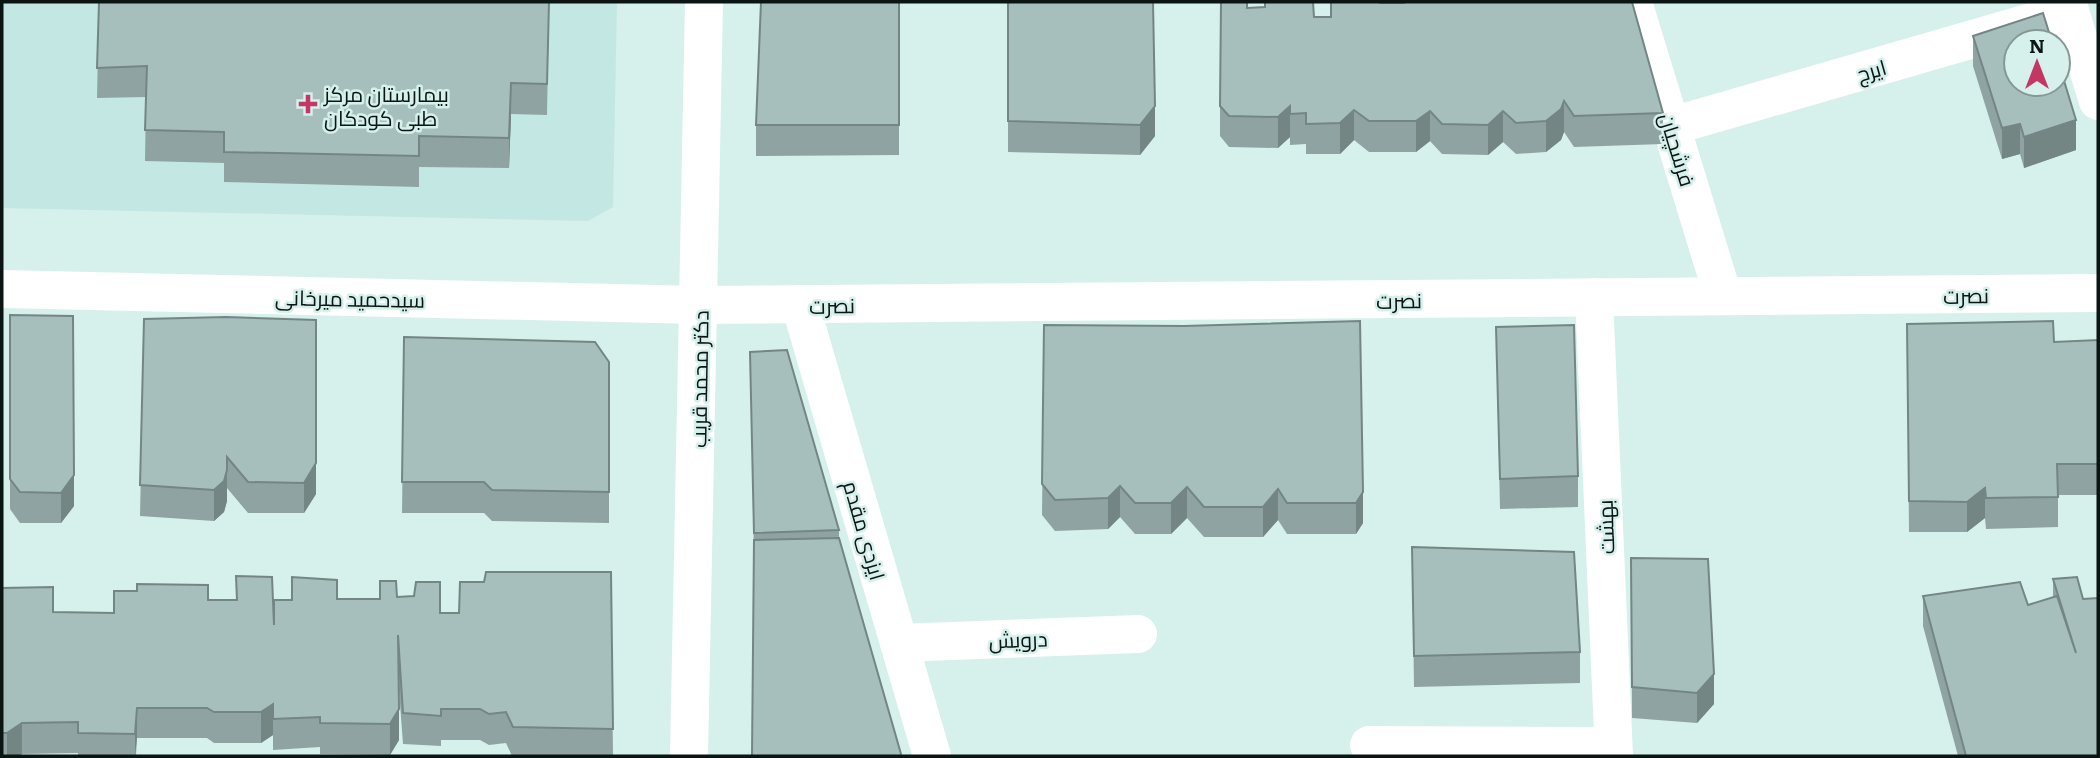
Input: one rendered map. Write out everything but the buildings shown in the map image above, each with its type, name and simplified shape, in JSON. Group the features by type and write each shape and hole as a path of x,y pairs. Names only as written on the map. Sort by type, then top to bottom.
{"main road":[{"name":"دکتر محمد قریب","path":"689,756 704,2"},
{"name":"فرشچیان","path":"1633,2 1723,296"},
{"name":"ایرج","path":"1672,127 2068,6"},
{"path":"2068,6 2098,101"},
{"name":"سیدحمید میرخانی","path":"2,289 699,305"},
{"name":"نصرت","path":"699,305 2098,293"},
{"name":"بهشت","path":"1594,297 1614,751"},
{"name":"ایزدی مقدم","path":"800,304 932,756"},
{"name":"درویش","path":"899,643 1138,634"},
{"path":"1369,745 1614,751"}],"shaded area":[{"name":"بیمارستان مرکز طبی کودکان","path":"2,2 617,2 613,207 588,221 2,208"}],"place":[{"name":"بیمارستان مرکز طبی کودکان","path":"308,104"}]}
